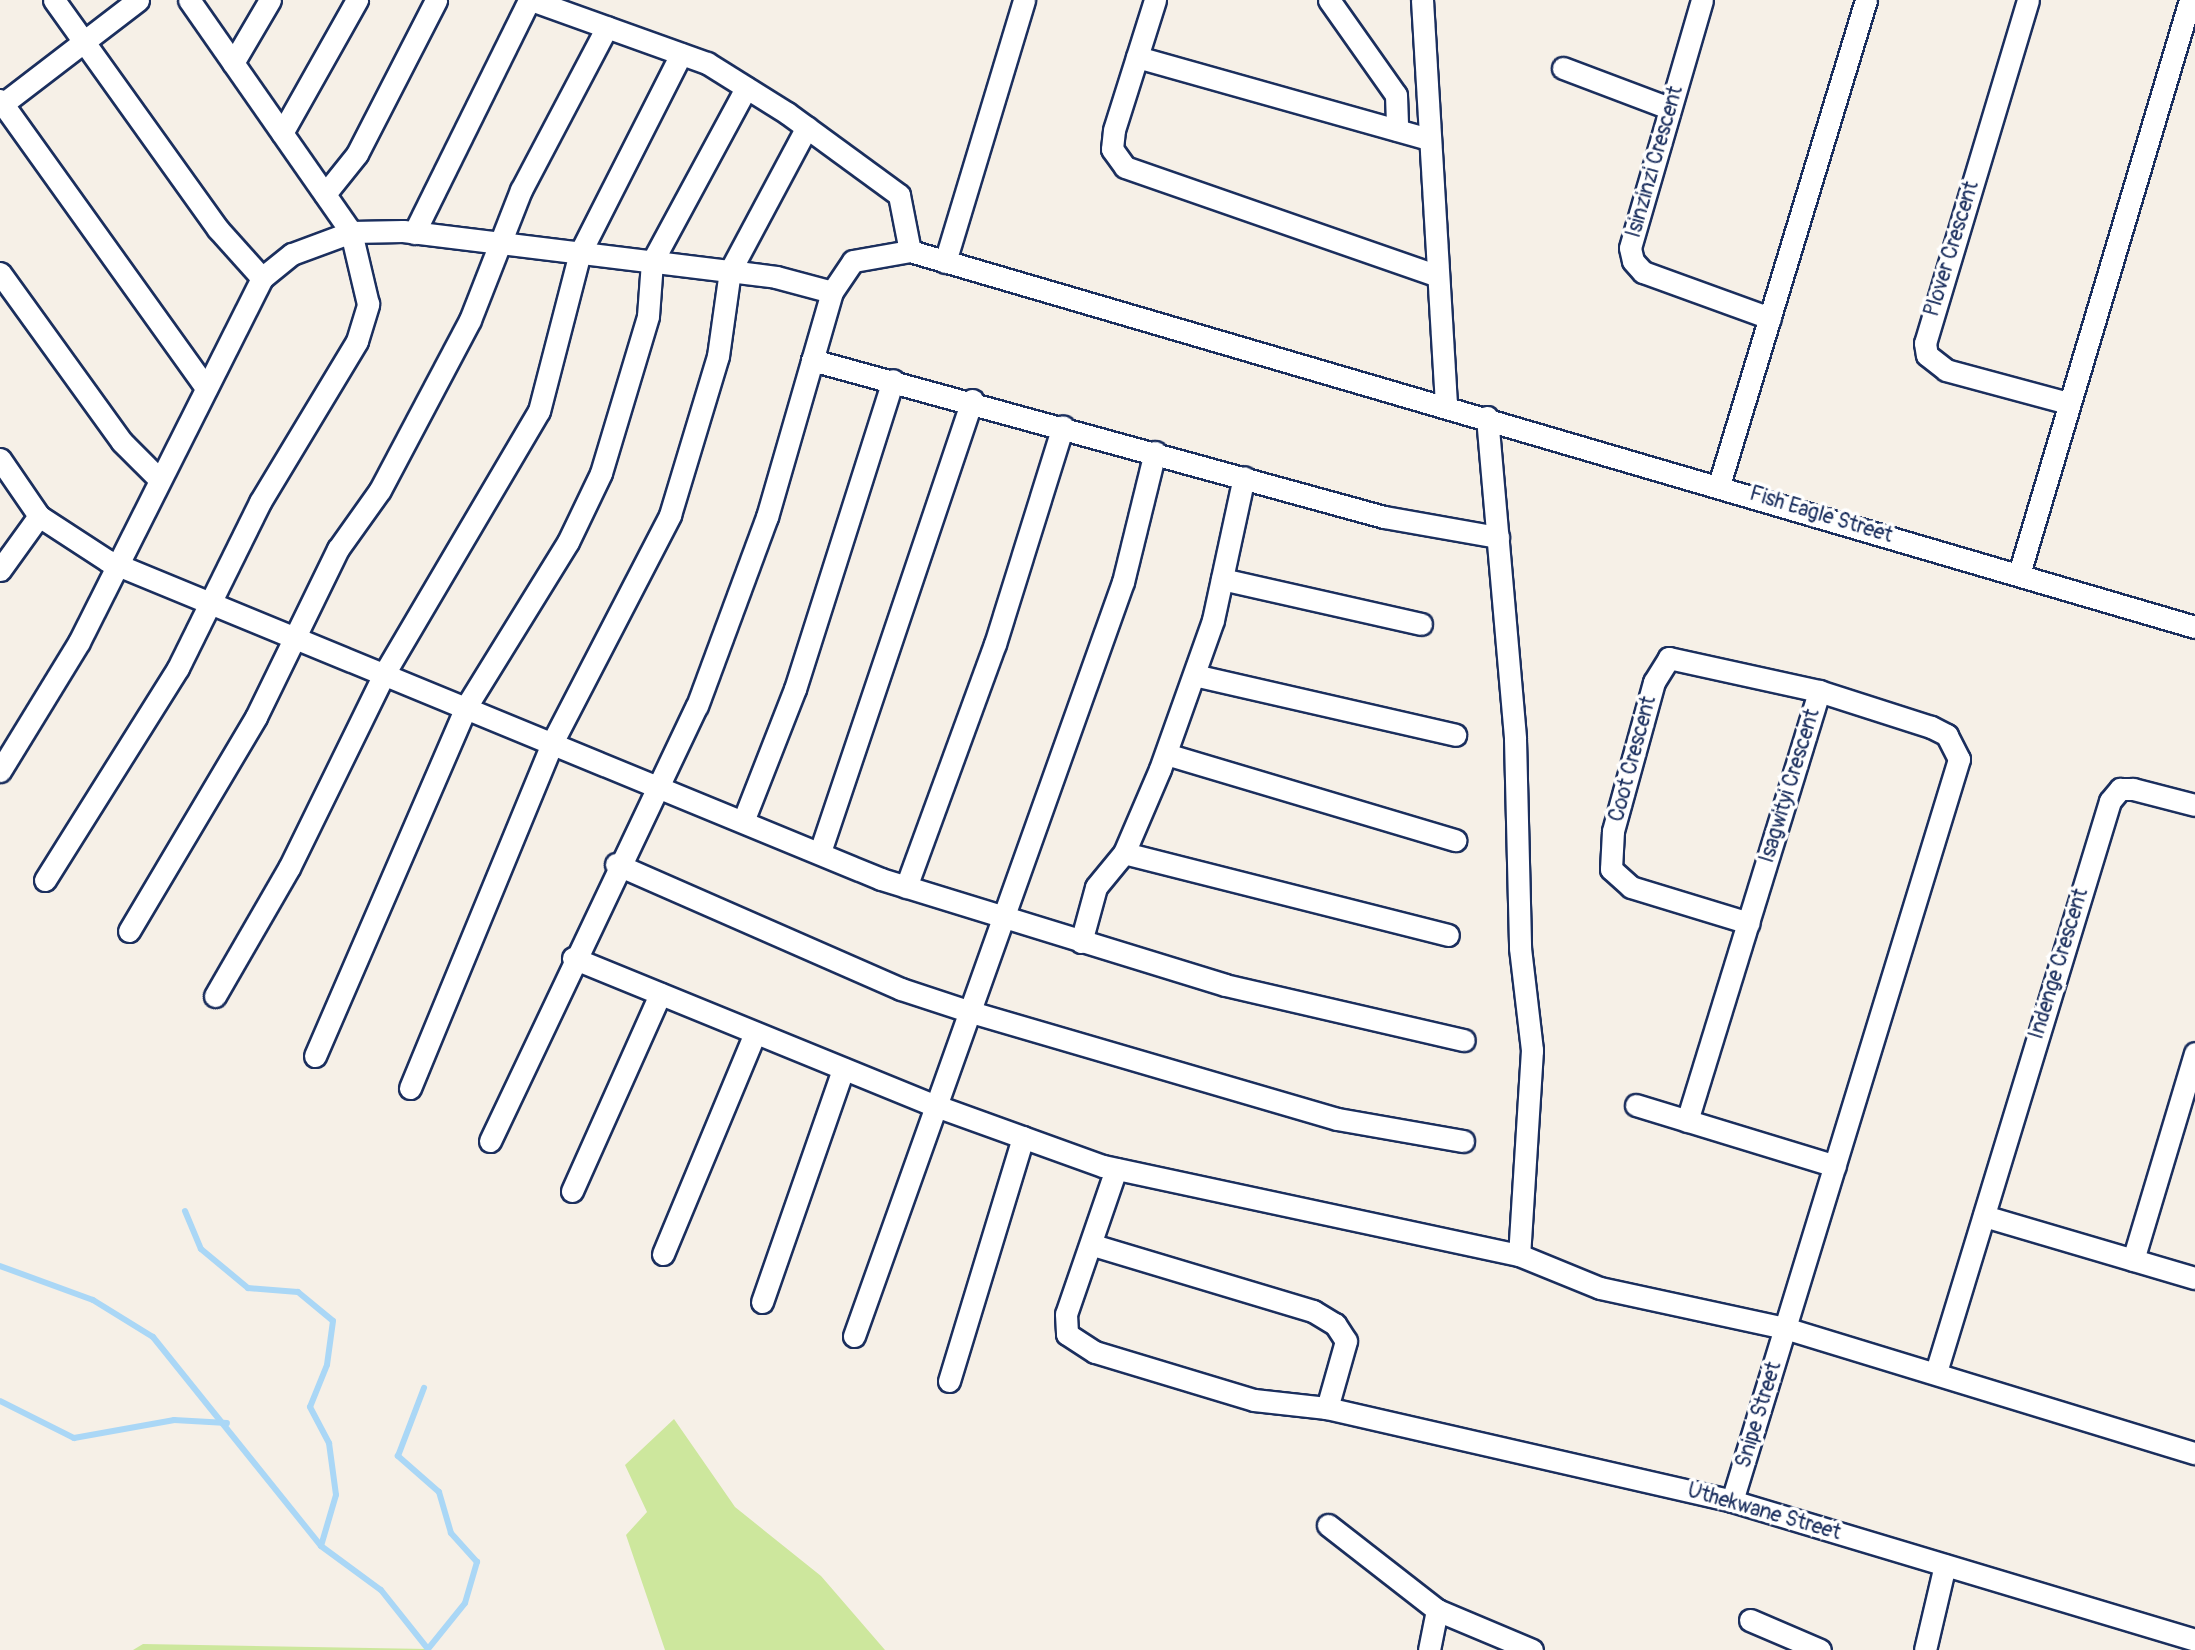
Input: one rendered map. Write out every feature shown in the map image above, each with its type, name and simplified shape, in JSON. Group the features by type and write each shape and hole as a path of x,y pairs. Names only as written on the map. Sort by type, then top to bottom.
{"street":[{"path":"54,0 218,229 262,278"},
{"path":"138,0 82,39 1,104 206,388"},
{"path":"45,880 213,604 260,502 357,341 368,304 351,232 189,0"},
{"path":"233,63 270,0"},
{"path":"282,133 357,0"},
{"path":"325,194 357,154 436,0"},
{"path":"414,233 530,0 681,54 746,88 807,127 899,195 910,251 853,261 832,292 736,605 697,706 616,864 490,1142"},
{"path":"945,262 1024,0"},
{"path":"1155,0 1114,130 1112,149 1125,167 1436,275"},
{"path":"1329,0 1396,95 1397,130"},
{"path":"1422,0 1436,275 1446,405"},
{"name":"Isinzinzi Crescent","path":"1702,0 1668,108 1630,248 1633,261 1643,272 1769,318"},
{"path":"1719,485 1866,0"},
{"name":"Plover Crescent","path":"2028,0 1925,343 1927,355 1946,370 2068,403"},
{"path":"2019,574 2190,0"},
{"path":"129,930 256,717 294,637 470,320 498,243 607,27"},
{"path":"215,996 289,868 384,674 539,411 580,253 681,54"},
{"path":"1137,57 1429,139"},
{"path":"1563,68 1668,108"},
{"path":"315,1056 466,707 568,542 601,474 648,316 652,262 746,88"},
{"path":"410,1088 552,743 670,515 718,356 730,271 807,127"},
{"path":"0,771 79,642 157,477 262,278 292,254 351,232 414,233 730,271 832,292"},
{"name":"Fish Eagle Street","path":"910,251 1446,405 2195,627"},
{"path":"0,273 122,442 157,477"},
{"path":"812,359 972,400 1384,517 1498,537"},
{"path":"744,819 794,689 893,380"},
{"path":"820,852 972,400"},
{"path":"1487,417 1515,738 1520,948 1532,1050 1519,1255"},
{"path":"906,887 995,644 1063,426"},
{"path":"854,1336 938,1107 1001,916 1123,582 1155,452"},
{"path":"0,459 39,516 117,565 906,887 1238,988 1464,1040"},
{"path":"1081,942 1096,887 1124,853 1166,754 1194,675 1222,579 1244,477"},
{"path":"0,570 39,516"},
{"path":"1222,579 1421,624"},
{"name":"Coot Crescent","path":"1749,923 1632,887 1611,869 1613,831 1654,682 1670,657 1819,691"},
{"path":"1194,675 1455,735"},
{"name":"Isagwityi Crescent","path":"1686,1121 1819,691 1947,735 1959,759 1786,1328"},
{"path":"1166,754 1455,840"},
{"name":"Indenge Crescent","path":"1936,1372 2110,801 2120,789 2133,789 2195,805"},
{"path":"1124,853 1448,935"},
{"path":"616,864 901,989 971,1012 1337,1119 1463,1141"},
{"path":"573,958 938,1107 1116,1170 1519,1255 1601,1288 1786,1328 2195,1453"},
{"path":"572,1191 660,994"},
{"path":"663,1254 755,1033"},
{"path":"2133,1260 2195,1054"},
{"path":"762,1302 843,1069"},
{"path":"1636,1105 1835,1166"},
{"path":"949,1381 1023,1138"},
{"path":"1116,1170 1093,1245 1313,1311 1335,1324 1346,1341 1327,1408"},
{"path":"1984,1216 2195,1278"},
{"name":"Uthekwane Street","path":"1093,1245 1066,1314 1067,1334 1096,1352 1254,1400 1327,1408 1732,1501 2195,1640"},
{"name":"Snipe Street","path":"1732,1501 1786,1328"},
{"path":"1328,1525 1437,1610 1532,1650"},
{"path":"1925,1650 1945,1565"},
{"path":"1429,1650 1437,1610"},
{"path":"1750,1620 1820,1650"}],"green space":[{"path":"674,1419 735,1507 821,1576 885,1650 665,1650 626,1535 647,1512 625,1465"},
{"path":"143,1644 428,1649 430,1650 133,1650"}],"waterway":[{"path":"185,1211 201,1249 248,1288 298,1292 333,1321 327,1365 310,1407 329,1443 336,1495 321,1546"},
{"path":"0,1266 93,1300 153,1337 321,1546 381,1590 428,1649 465,1603 477,1562 451,1533 439,1492 398,1456 424,1388"},
{"path":"0,1401 74,1438 174,1420 227,1423"}]}
